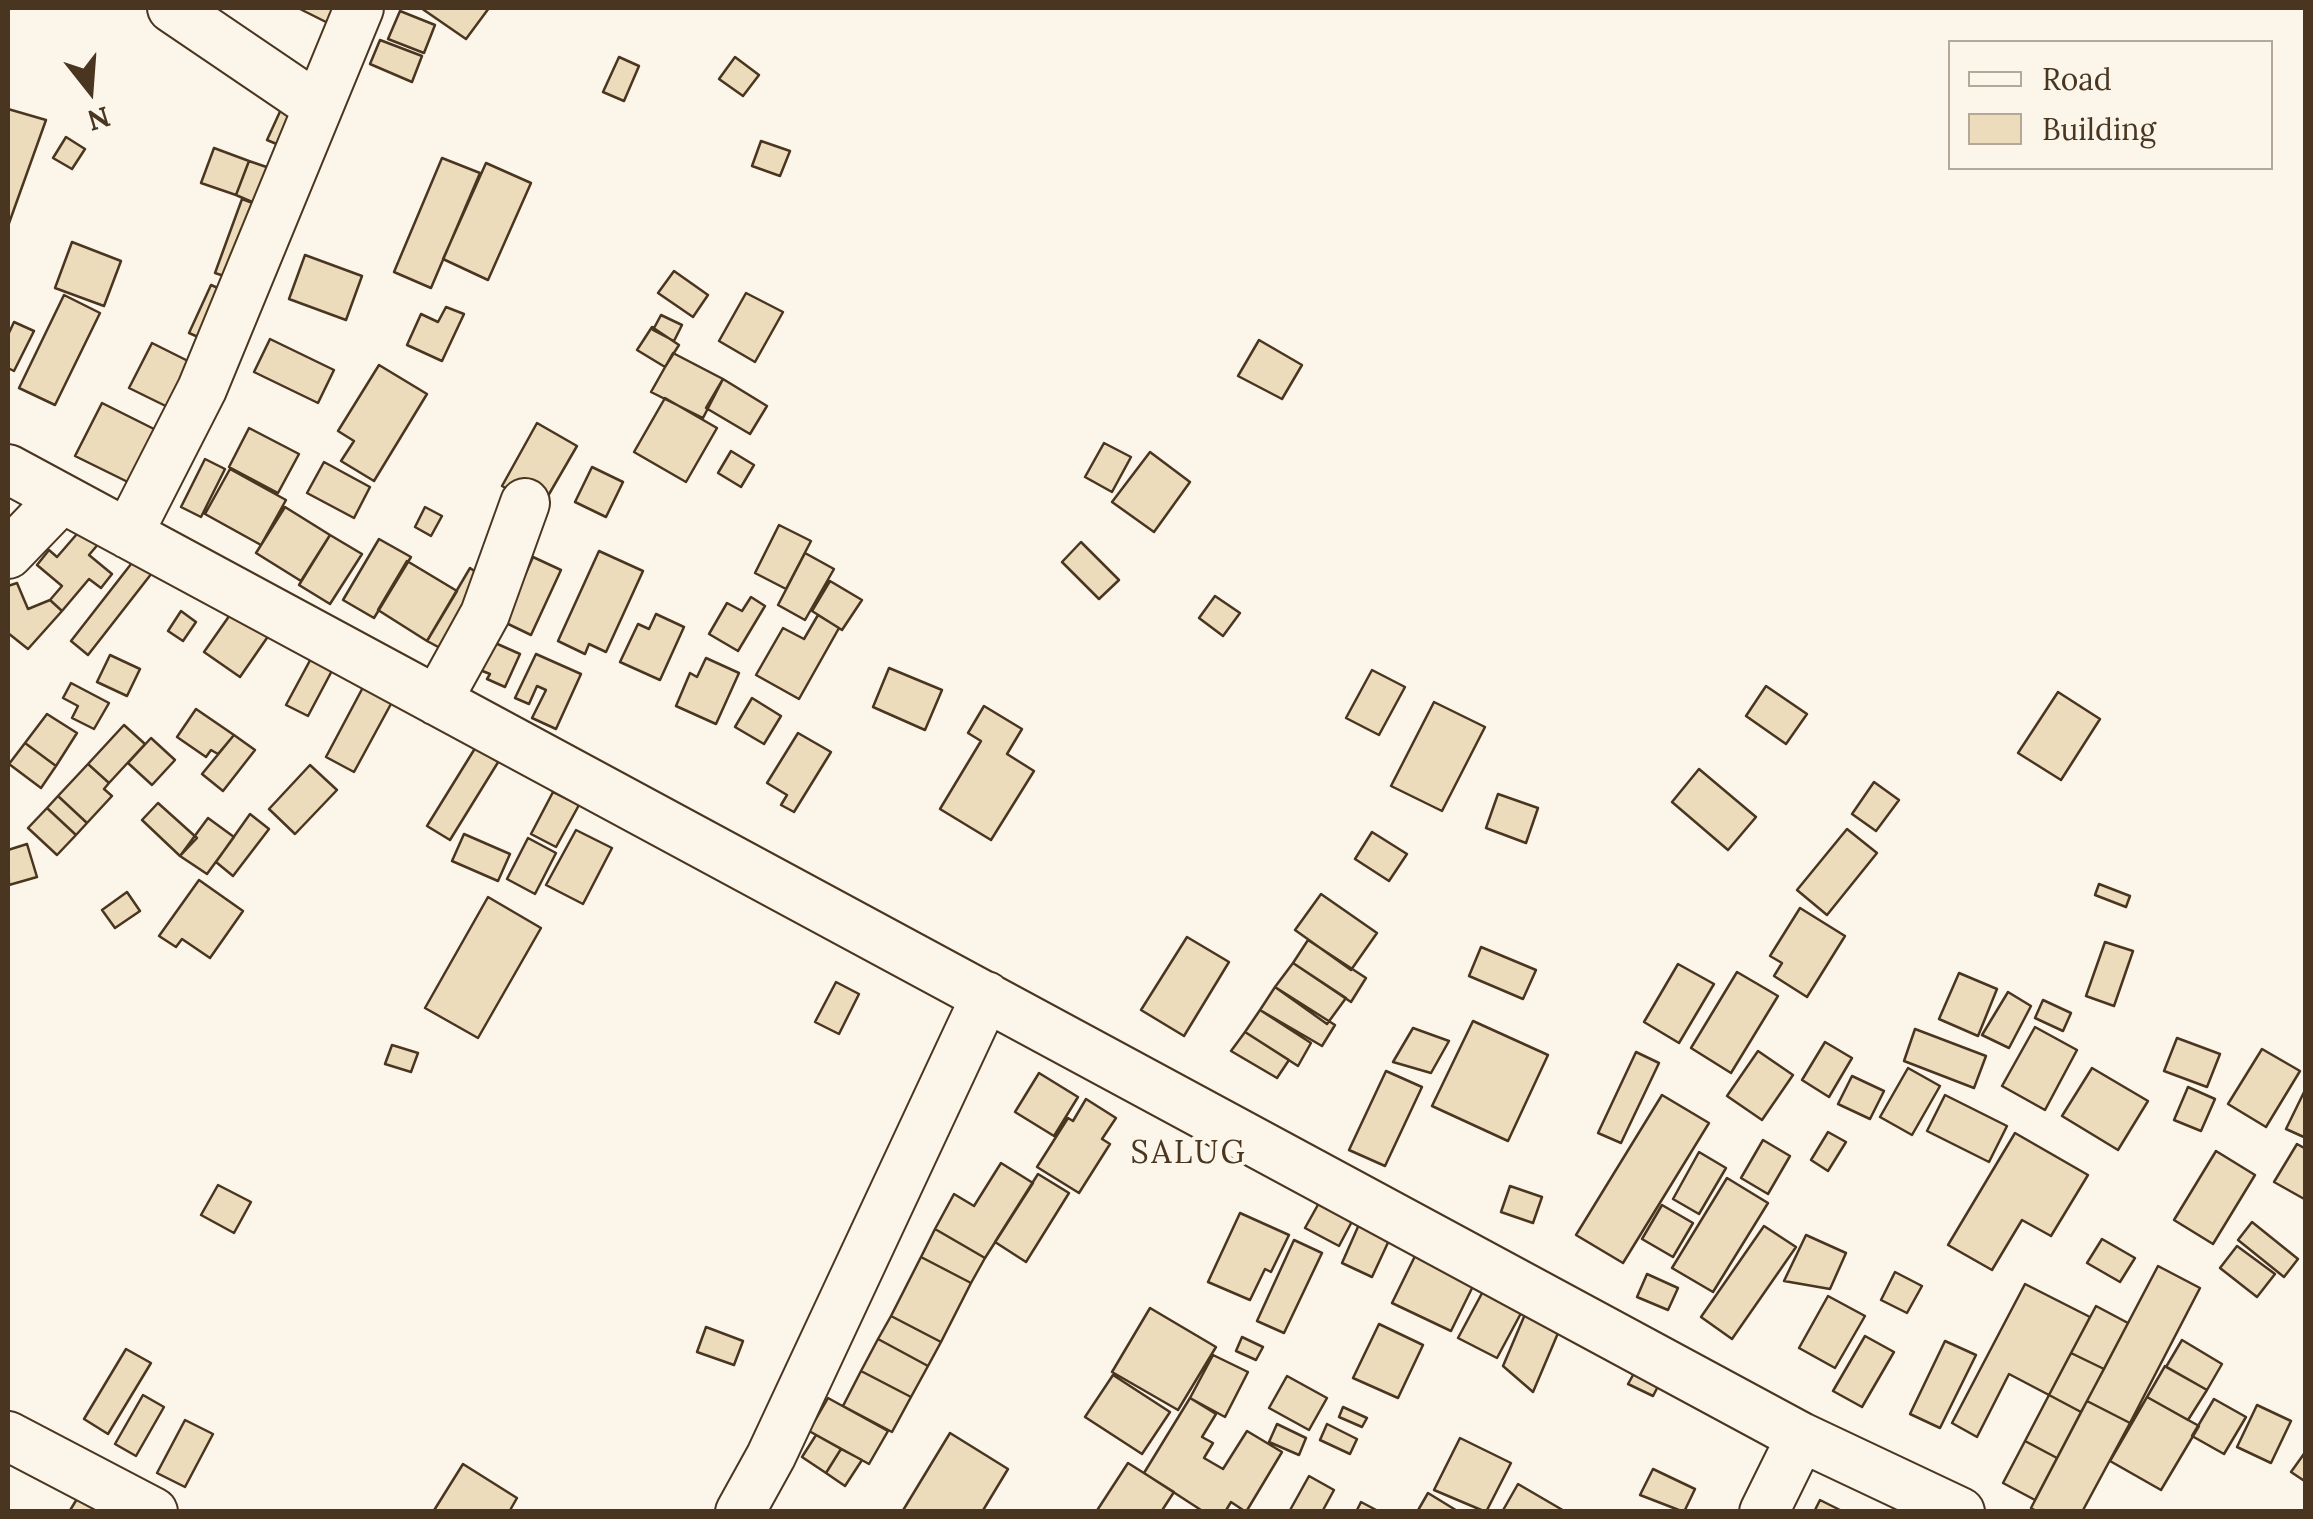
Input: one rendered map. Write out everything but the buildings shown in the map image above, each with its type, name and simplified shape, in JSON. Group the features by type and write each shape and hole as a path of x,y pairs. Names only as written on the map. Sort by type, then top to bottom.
{"street":[{"path":"172,8 318,107"},
{"path":"128,534 202,389 359,8"},
{"path":"8,469 1801,1436 1960,1512"},
{"path":"8,554 60,499"},
{"path":"436,700 485,614 525,503"},
{"path":"740,1512 771,1456 986,996"},
{"path":"8,1436 152,1512"},
{"path":"1764,1512 1801,1436"}],"district":[{"name":"SALUG","path":"1189,1154"}]}
